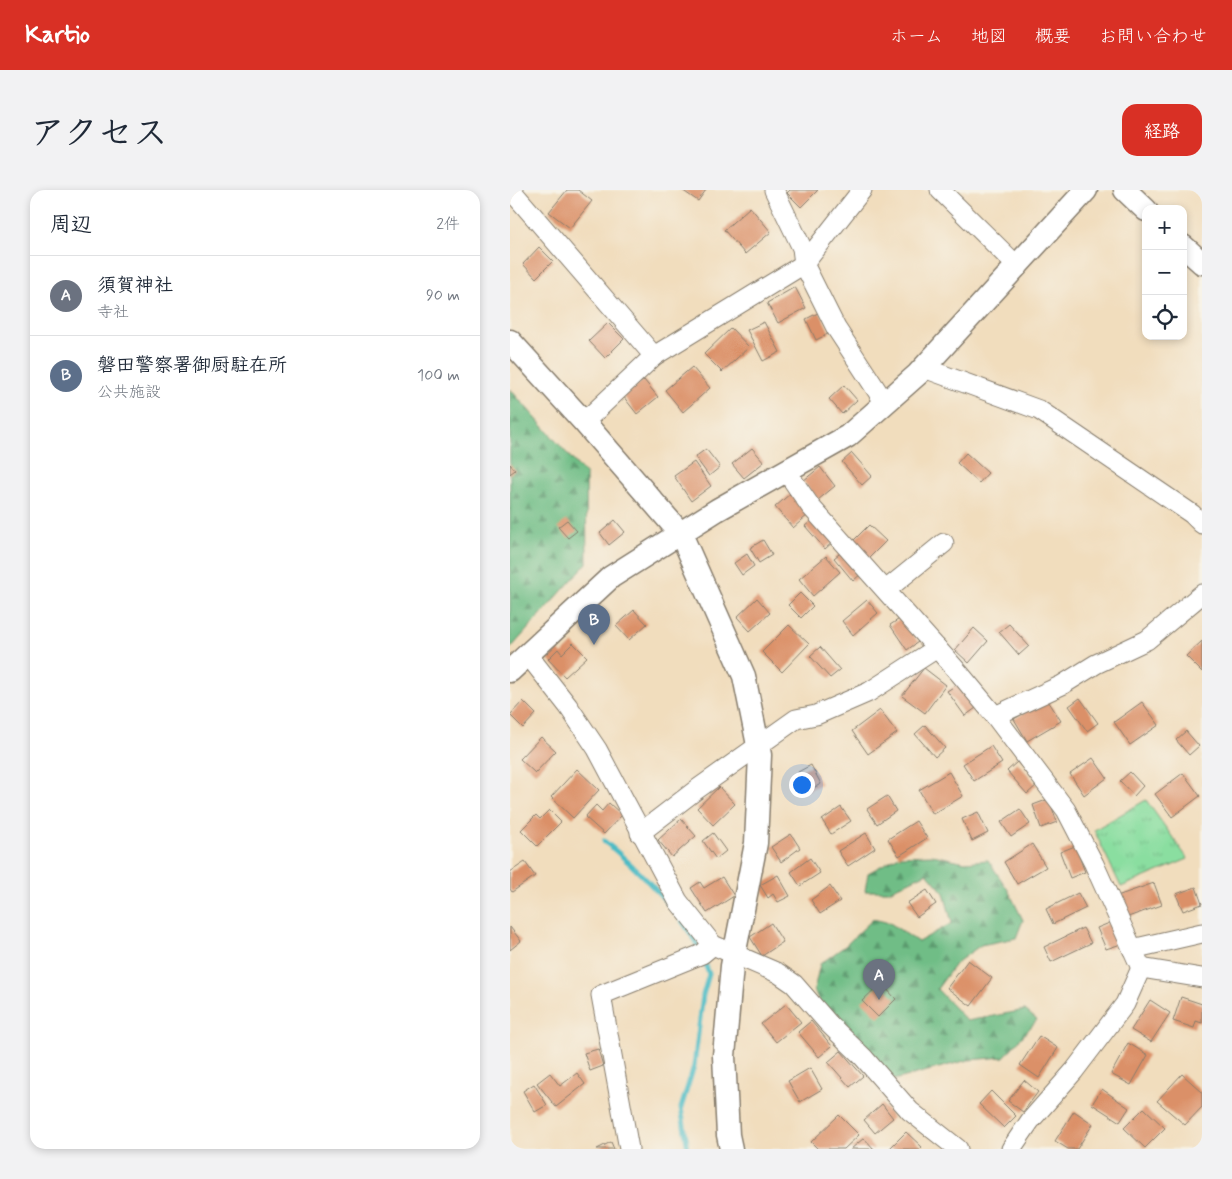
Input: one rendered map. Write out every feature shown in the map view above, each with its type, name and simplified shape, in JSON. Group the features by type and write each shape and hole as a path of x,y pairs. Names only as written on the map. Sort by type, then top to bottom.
{"street":[{"path":"511,190 654,356"},
{"path":"774,190 802,248 804,264 836,328 885,403"},
{"path":"584,422 654,356 804,264 862,190"},
{"path":"940,190 1018,267"},
{"path":"510,671 611,577 717,510 848,436 924,368 1018,267 1086,190"},
{"path":"1125,190 1142,206"},
{"path":"1187,250 1202,263"},
{"path":"510,340 681,534 744,676 760,756 756,843 734,954 724,1056 728,1136 731,1149"},
{"path":"924,368 1039,410 1192,514 1202,524"},
{"path":"786,471 811,507 995,716 1066,810 1094,864 1141,968 1125,1004 1074,1071 1030,1121 1011,1149"},
{"path":"886,590 944,543"},
{"path":"995,716 1062,685 1096,664 1147,640 1202,594"},
{"path":"640,833 796,719 816,714 869,692 937,648"},
{"path":"528,655 568,706 596,749 678,901 713,945 778,973 794,984 829,1024 863,1057 910,1111 958,1149"},
{"path":"1132,948 1202,933"},
{"path":"629,1149 601,995 702,954 713,945"},
{"path":"1141,968 1202,978"}],"green space":[{"path":"510,389 586,475 587,563 510,649"},
{"path":"1146,800 1188,859 1121,887 1094,830"},
{"path":"933,855 965,862 988,860 1008,890 1023,920 1016,938 981,945 956,963 937,989 967,1021 1025,1010 1037,1020 1004,1057 968,1060 894,1080 829,1024 814,990 820,964 845,946 873,919 890,923 918,942 952,923 944,893 927,873 889,891 865,891 868,873 899,856"}],"building":[{"path":"567,190 578,190 592,201 570,228 549,212"},
{"path":"682,190 706,190 698,201"},
{"path":"790,190 818,190 801,207 787,193"},
{"path":"750,207 771,232 745,254 724,230"},
{"path":"539,247 553,261 536,278 523,264"},
{"path":"795,287 806,308 778,323 767,303"},
{"path":"820,312 830,333 816,340 806,319"},
{"path":"764,322 780,352 763,361 747,330"},
{"path":"608,323 624,339 605,358 589,341"},
{"path":"731,328 749,347 722,372 704,354"},
{"path":"692,367 710,388 683,412 665,390"},
{"path":"644,380 658,397 637,414 623,396"},
{"path":"844,385 857,400 842,414 829,399"},
{"path":"752,448 764,462 744,478 732,464"},
{"path":"706,449 720,467 709,476 695,457"},
{"path":"852,453 872,476 862,485 842,462"},
{"path":"966,453 988,473 979,483 957,463"},
{"path":"694,462 711,486 691,501 674,476"},
{"path":"510,464 515,470 510,474"},
{"path":"820,467 835,486 818,500 803,481"},
{"path":"791,493 809,514 793,528 775,507"},
{"path":"815,518 835,540 825,549 805,526"},
{"path":"567,520 577,531 568,538 558,527"},
{"path":"615,520 625,532 609,545 600,533"},
{"path":"869,525 886,541 869,558 852,542"},
{"path":"763,540 772,555 759,563 750,548"},
{"path":"844,550 863,572 853,581 834,558"},
{"path":"747,554 754,566 742,575 734,563"},
{"path":"826,556 840,572 813,596 799,579"},
{"path":"800,593 813,606 801,618 788,605"},
{"path":"757,598 770,613 750,631 737,617"},
{"path":"867,600 878,613 853,635 842,621"},
{"path":"634,610 647,624 629,640 616,626"},
{"path":"901,618 918,642 907,650 890,625"},
{"path":"1009,624 1029,646 1019,655 999,632"},
{"path":"789,625 809,644 782,672 762,652"},
{"path":"974,628 988,641 969,663 955,650"},
{"path":"1202,641 1202,672 1186,656"},
{"path":"573,643 587,657 565,677 548,659 558,649 562,654"},
{"path":"820,647 840,670 830,678 810,656"},
{"path":"924,668 946,685 925,713 902,696"},
{"path":"958,684 976,708 965,716 947,691"},
{"path":"1080,698 1098,723 1087,731 1069,706"},
{"path":"1047,699 1061,721 1027,741 1014,719"},
{"path":"523,701 536,714 523,728 510,715"},
{"path":"1142,702 1159,725 1130,745 1114,722"},
{"path":"880,710 897,733 868,754 852,731"},
{"path":"925,725 945,748 935,757 915,734"},
{"path":"1186,731 1199,746 1189,755 1176,740"},
{"path":"541,737 556,751 535,773 520,759"},
{"path":"991,746 1002,763 974,781 963,764"},
{"path":"1093,758 1107,778 1084,795 1070,774"},
{"path":"1017,762 1037,785 1027,794 1007,771"},
{"path":"811,765 821,784 807,791 798,772"},
{"path":"577,769 599,790 573,818 551,797"},
{"path":"949,772 963,796 933,814 919,790"},
{"path":"1130,772 1143,786 1134,796 1120,781"},
{"path":"1183,773 1200,796 1172,817 1155,794"},
{"path":"719,787 735,804 713,825 697,808"},
{"path":"887,796 896,811 877,824 867,809"},
{"path":"1049,799 1057,822 1041,828 1033,805"},
{"path":"609,803 622,815 604,834 585,817 596,805 602,811"},
{"path":"841,807 851,821 831,834 822,820"},
{"path":"1020,809 1030,824 1011,837 1001,822"},
{"path":"549,810 561,822 537,846 521,830 536,815 540,819"},
{"path":"978,812 988,833 972,841 962,819"},
{"path":"681,819 696,836 672,857 658,840"},
{"path":"916,821 927,838 899,856 888,839"},
{"path":"713,833 726,851 716,859 703,841"},
{"path":"866,833 875,848 848,866 838,851"},
{"path":"791,834 800,848 781,862 771,847"},
{"path":"1032,844 1046,867 1017,884 1004,862"},
{"path":"1075,846 1085,872 1070,878 1060,852"},
{"path":"810,858 820,873 800,886 791,872"},
{"path":"525,862 535,876 512,892 510,889 510,872"},
{"path":"778,875 790,896 778,902 773,894 768,898 760,885"},
{"path":"722,877 734,896 707,913 691,888 700,882 704,888"},
{"path":"1154,883 1162,905 1125,918 1117,896"},
{"path":"830,886 840,901 820,914 811,900"},
{"path":"1196,887 1202,904 1183,911 1176,894"},
{"path":"927,890 936,904 917,917 907,903"},
{"path":"1078,893 1086,908 1053,924 1046,909"},
{"path":"1112,922 1121,944 1106,949 1097,928"},
{"path":"771,923 783,942 762,956 750,937"},
{"path":"510,927 521,941 510,950"},
{"path":"1083,928 1091,943 1051,962 1044,947"},
{"path":"968,960 992,978 971,1006 947,988"},
{"path":"881,983 896,999 878,1017 862,1001"},
{"path":"1181,997 1202,1004 1202,1023 1196,1021 1194,1028 1173,1021"},
{"path":"1150,1000 1170,1013 1151,1042 1131,1030"},
{"path":"786,1004 801,1022 776,1042 761,1024"},
{"path":"811,1021 832,1046 819,1057 798,1032"},
{"path":"1039,1036 1058,1048 1039,1078 1020,1065"},
{"path":"1128,1043 1148,1055 1131,1085 1111,1074"},
{"path":"598,1049 603,1066 590,1071 584,1053"},
{"path":"841,1051 863,1076 850,1087 828,1062"},
{"path":"810,1068 822,1089 800,1102 788,1081"},
{"path":"550,1073 560,1086 577,1073 585,1084 556,1107 537,1083"},
{"path":"1182,1074 1202,1092 1202,1107 1185,1125 1157,1101"},
{"path":"1024,1080 1038,1092 1023,1112 1008,1101"},
{"path":"534,1084 547,1105 535,1112 523,1091"},
{"path":"1102,1089 1129,1108 1120,1122 1092,1104"},
{"path":"991,1091 1016,1116 1004,1128 979,1104"},
{"path":"882,1104 893,1118 875,1133 864,1120"},
{"path":"1144,1108 1165,1128 1145,1148 1124,1128"},
{"path":"1074,1111 1093,1124 1077,1149 1068,1149 1055,1141"},
{"path":"839,1115 859,1135 844,1149 818,1149 811,1142"},
{"path":"906,1132 922,1147 920,1149 889,1149"},
{"path":"864,1138 874,1149 851,1149"},
{"path":"611,1142 614,1149 597,1149"}],"waterway":[{"path":"604,841 658,892 693,937 700,951"},
{"path":"688,1149 681,1108 694,1066 703,995 709,974 703,959"}],"place":[{"name":"磐田警察署御厨駐在所","path":"594,645"},
{"name":"須賀神社","path":"879,1000"}]}
